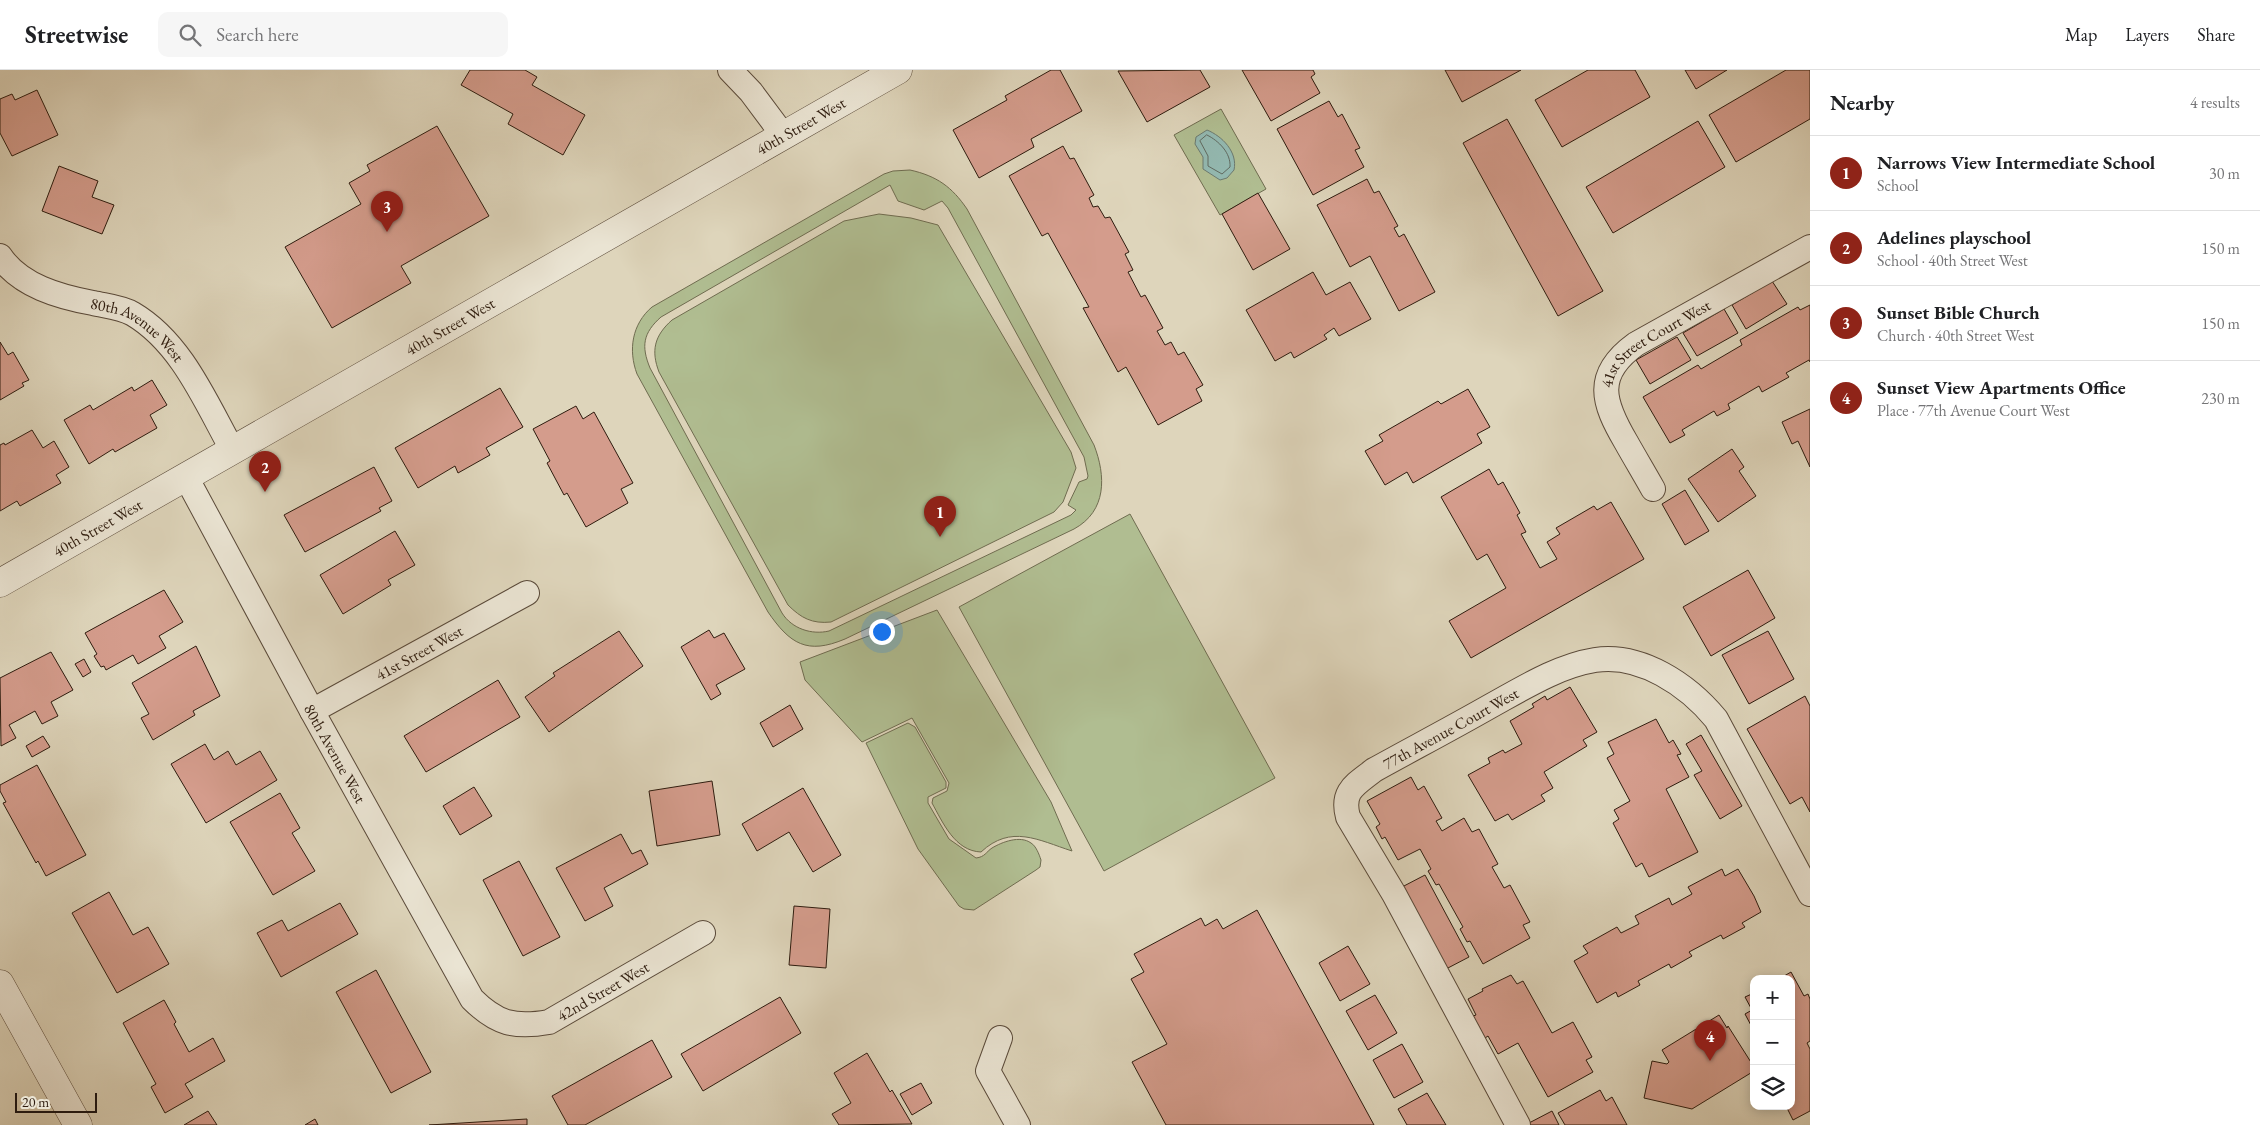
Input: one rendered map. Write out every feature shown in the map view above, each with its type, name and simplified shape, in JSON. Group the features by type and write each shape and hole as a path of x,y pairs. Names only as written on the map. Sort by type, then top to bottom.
{"street":[{"path":"730,70 751,92 783,136"},
{"name":"40th Street West","path":"0,583 898,70"},
{"name":"41st Street Court West","path":"1654,489 1608,408 1606,388 1613,367 1636,344 1810,247"},
{"name":"80th Avenue West","path":"0,256 19,275 48,293 130,312 148,323 174,351 187,369 233,451"},
{"name":"80th Avenue West","path":"186,477 312,711 472,999 484,1011 496,1019"},
{"name":"41st Street West","path":"312,711 527,594"},
{"name":"77th Avenue Court West","path":"1518,1125 1394,894 1348,817 1345,803 1350,789 1374,770 1550,675 1595,660 1626,661 1658,672 1677,683 1700,701 1716,720 1810,894"},
{"name":"42nd Street West","path":"496,1019 527,1026 549,1022 703,933"},
{"path":"0,984 78,1125"},
{"path":"1000,1038 988,1071 1018,1125"}],"green space":[{"path":"1221,109 1266,189 1220,215 1174,135"},
{"path":"910,170 936,179 956,194 967,209 1094,445 1101,469 1101,492 1093,513 1074,529 845,639 832,644 810,646 800,644 792,639 768,612 637,374 633,356 634,338 640,321 652,307 884,174 893,171","holes":["890,185 898,201 924,210 942,201 948,208 1084,457 1088,476 1087,479 1079,482 1068,505 1076,510 1071,515 829,631 803,630 786,619 782,613 650,368 645,353 645,340 650,329 661,317"]},
{"path":"879,214 911,218 938,225 1071,452 1076,468 1063,502 1054,512 831,622 818,622 802,617 788,605 659,372 655,357 656,344 661,332 672,320 844,221"},
{"path":"1130,514 1275,778 1104,871 959,607"},
{"path":"937,610 1051,802 1072,851 1036,839 1014,836 992,843 981,852 964,847 951,835 932,803 933,798 947,791 949,783 912,718 862,742 805,680 800,662"},
{"path":"908,723 915,727 946,782 946,788 928,797 928,803 949,839 976,858 992,848 1011,840 1027,841 1033,844 1041,860 1040,867 974,910 964,909 959,906 918,849 866,743"}],"water":[{"path":"1207,130 1218,136 1228,145 1234,157 1234,170 1227,178 1220,180 1203,169 1203,157 1195,144 1196,137"}],"building":[{"path":"470,70 525,70 537,77 532,85 585,115 563,155 508,124 513,114 461,85"},
{"path":"1051,70 1060,70 1082,111 1031,139 1034,147 979,178 953,130 1007,100 1005,96"},
{"path":"1200,70 1210,87 1147,122 1118,71"},
{"path":"1242,70 1313,70 1315,74 1311,77 1320,93 1271,121"},
{"path":"1445,70 1521,70 1462,102"},
{"path":"1588,70 1635,70 1650,97 1562,147 1535,100"},
{"path":"1685,70 1727,70 1696,89"},
{"path":"1786,70 1810,70 1810,119 1736,162 1709,115"},
{"path":"37,90 58,135 12,156 0,133 0,99 12,94 15,100"},
{"path":"1329,101 1338,117 1342,114 1360,148 1355,150 1364,167 1313,195 1277,129"},
{"path":"1507,119 1603,291 1558,316 1463,143"},
{"path":"1698,121 1725,167 1613,233 1586,187"},
{"path":"437,126 489,216 401,266 411,283 332,328 285,247 361,204 349,183 370,171 367,165"},
{"path":"1063,146 1070,159 1074,158 1094,195 1089,198 1093,207 1098,206 1105,218 1110,217 1129,252 1125,254 1133,270 1128,272 1141,297 1145,295 1163,328 1157,331 1165,345 1171,342 1178,355 1184,352 1203,385 1196,389 1202,401 1158,425 1126,367 1118,372 1083,308 1089,307 1048,233 1042,236 1009,176"},
{"path":"59,166 98,181 92,197 114,205 102,234 42,211"},
{"path":"1367,179 1374,193 1379,191 1398,226 1394,228 1399,237 1404,234 1435,292 1399,311 1370,256 1350,267 1317,205"},
{"path":"1258,193 1290,249 1253,270 1222,214"},
{"path":"1313,272 1326,295 1350,282 1371,319 1339,336 1334,328 1324,335 1327,339 1294,358 1291,352 1275,361 1246,310"},
{"path":"1772,281 1787,304 1746,329 1732,305"},
{"path":"1810,305 1810,362 1809,360 1786,373 1789,377 1762,392 1759,386 1728,404 1730,409 1717,416 1714,411 1682,430 1685,435 1670,443 1643,397 1698,365 1701,369 1742,345 1740,340 1798,307 1800,310"},
{"path":"1724,309 1738,333 1697,356 1683,333"},
{"path":"1677,337 1691,360 1650,384 1636,360"},
{"path":"0,342 8,355 13,352 29,380 22,383 24,386 0,400"},
{"path":"152,380 167,405 150,415 157,428 115,452 113,449 89,464 64,420 90,405 93,410 132,387 134,391"},
{"path":"500,388 523,427 486,448 490,455 458,473 455,466 418,488 395,448"},
{"path":"1468,389 1490,427 1477,434 1482,443 1413,483 1407,472 1385,485 1365,451 1383,441 1379,435 1438,401 1441,404"},
{"path":"576,406 583,419 594,412 633,483 621,489 628,503 586,527 567,493 564,495 547,463 550,461 533,429"},
{"path":"1810,409 1810,467 1798,441 1792,444 1782,422"},
{"path":"32,430 43,448 54,441 69,467 56,475 61,483 20,506 17,501 0,511 0,445 4,443 5,445"},
{"path":"1732,449 1744,467 1739,471 1756,496 1718,522 1688,479"},
{"path":"374,467 392,501 379,508 381,511 305,552 284,515"},
{"path":"1489,469 1498,485 1503,482 1520,513 1517,515 1526,532 1521,534 1540,568 1557,559 1547,542 1560,534 1556,528 1594,506 1597,510 1611,502 1644,559 1471,658 1449,621 1506,588 1487,554 1477,560 1441,497"},
{"path":"1685,490 1709,531 1685,545 1662,504"},
{"path":"395,531 415,565 388,580 391,585 343,614 320,575"},
{"path":"1748,570 1775,618 1711,656 1683,607"},
{"path":"164,590 183,622 159,636 166,648 138,664 133,655 106,670 104,666 101,667 94,656 97,654 85,633"},
{"path":"709,630 714,638 724,633 745,669 716,685 721,694 711,700 681,647"},
{"path":"619,631 643,666 549,732 525,697 555,676 553,673"},
{"path":"1768,631 1794,679 1749,704 1722,655"},
{"path":"196,646 220,696 193,711 195,715 153,740 141,718 149,714 132,683"},
{"path":"51,652 73,690 51,702 58,716 42,724 35,711 9,725 16,738 1,746 0,678"},
{"path":"84,659 91,672 83,677 75,664"},
{"path":"498,680 520,717 426,772 404,736"},
{"path":"1570,687 1597,732 1583,740 1587,746 1544,772 1553,788 1541,795 1545,801 1512,820 1508,814 1495,821 1468,775 1490,763 1488,758 1503,750 1505,753 1522,744 1510,721 1534,707 1532,704 1545,696 1547,700"},
{"path":"1805,696 1810,706 1810,812 1802,797 1790,804 1747,729"},
{"path":"790,705 803,729 773,747 760,723"},
{"path":"1656,719 1669,743 1673,740 1681,754 1677,755 1689,777 1666,789 1698,852 1649,877 1642,863 1636,867 1613,823 1619,819 1614,810 1630,801 1607,758 1614,754 1608,742"},
{"path":"1701,735 1742,806 1720,819 1694,775 1702,771 1686,744"},
{"path":"43,736 50,747 32,757 26,746"},
{"path":"205,744 214,760 228,751 236,765 260,751 277,780 206,823 171,764"},
{"path":"37,765 86,855 46,876 38,861 36,863 3,803 6,802 0,791 0,785"},
{"path":"1411,777 1418,790 1424,786 1442,818 1436,821 1442,831 1464,818 1472,832 1479,829 1498,864 1492,867 1504,888 1510,885 1530,922 1523,925 1530,938 1483,964 1470,941 1467,942 1460,929 1463,927 1439,884 1436,885 1428,871 1431,869 1420,849 1398,860 1385,837 1382,839 1376,827 1380,824 1367,801"},
{"path":"712,781 720,835 657,846 649,791"},
{"path":"474,787 492,816 460,835 443,806"},
{"path":"803,788 841,855 813,872 789,832 757,851 742,824"},
{"path":"280,793 300,828 292,833 315,871 273,895 230,822"},
{"path":"621,834 632,854 641,850 648,864 604,888 613,906 585,921 556,868"},
{"path":"519,861 560,937 523,956 483,880"},
{"path":"1722,869 1725,876 1738,869 1761,912 1742,923 1745,927 1723,939 1721,935 1689,952 1692,956 1671,968 1669,964 1638,981 1640,985 1618,997 1616,992 1597,1003 1574,961 1588,953 1583,946 1617,927 1621,933 1639,924 1635,916 1669,898 1672,905 1692,894 1688,887"},
{"path":"1425,875 1469,957 1446,969 1402,887"},
{"path":"109,892 133,935 148,927 169,964 117,993 72,913"},
{"path":"340,903 358,934 281,977 257,933 282,920 288,931"},
{"path":"794,906 830,909 826,968 789,965"},
{"path":"1257,910 1374,1125 1166,1125 1132,1062 1167,1044 1131,979 1144,972 1134,954 1201,918 1205,926 1217,919 1223,929"},
{"path":"1348,946 1370,984 1340,1001 1319,963"},
{"path":"376,970 431,1072 391,1093 336,992"},
{"path":"1511,975 1517,984 1523,981 1552,1033 1573,1022 1592,1057 1586,1060 1593,1072 1548,1097 1518,1043 1498,1054 1488,1036 1485,1038 1473,1016 1476,1015 1468,999 1483,991 1482,989"},
{"path":"1795,979 1804,996 1808,994 1810,999 1810,1041 1807,1043 1810,1049 1810,1111 1793,1120 1788,1110 1795,1110"},
{"path":"1375,995 1397,1033 1368,1050 1346,1011"},
{"path":"1750,995 1750,1006 1745,997"},
{"path":"780,997 801,1033 703,1091 681,1054"},
{"path":"164,1000 189,1052 213,1038 225,1061 185,1084 193,1097 165,1113 151,1087 156,1084 123,1023"},
{"path":"1750,1011 1750,1023 1745,1014"},
{"path":"1719,1015 1750,1061 1750,1073 1692,1109 1644,1098 1652,1061 1667,1064 1669,1062 1662,1050"},
{"path":"652,1040 672,1077 585,1125 568,1125 552,1096"},
{"path":"1402,1044 1423,1082 1394,1098 1373,1060"},
{"path":"867,1053 912,1124 839,1125 832,1114 851,1103 834,1073"},
{"path":"921,1083 932,1103 912,1115 900,1094"},
{"path":"1600,1090 1606,1101 1612,1097 1627,1125 1565,1125 1558,1113"},
{"path":"1427,1093 1446,1125 1407,1125 1398,1109"},
{"path":"208,1111 217,1125 184,1125"},
{"path":"1552,1111 1559,1125 1530,1125 1529,1123"},
{"path":"315,1119 318,1125 305,1125"},
{"path":"527,1119 527,1125 429,1125"}],"place":[{"name":"Sunset Bible Church","path":"387,232"},
{"name":"Adelines playschool","path":"265,492"},
{"name":"Narrows View Intermediate School","path":"940,537"},
{"name":"Sunset View Apartments Office","path":"1710,1061"}]}
